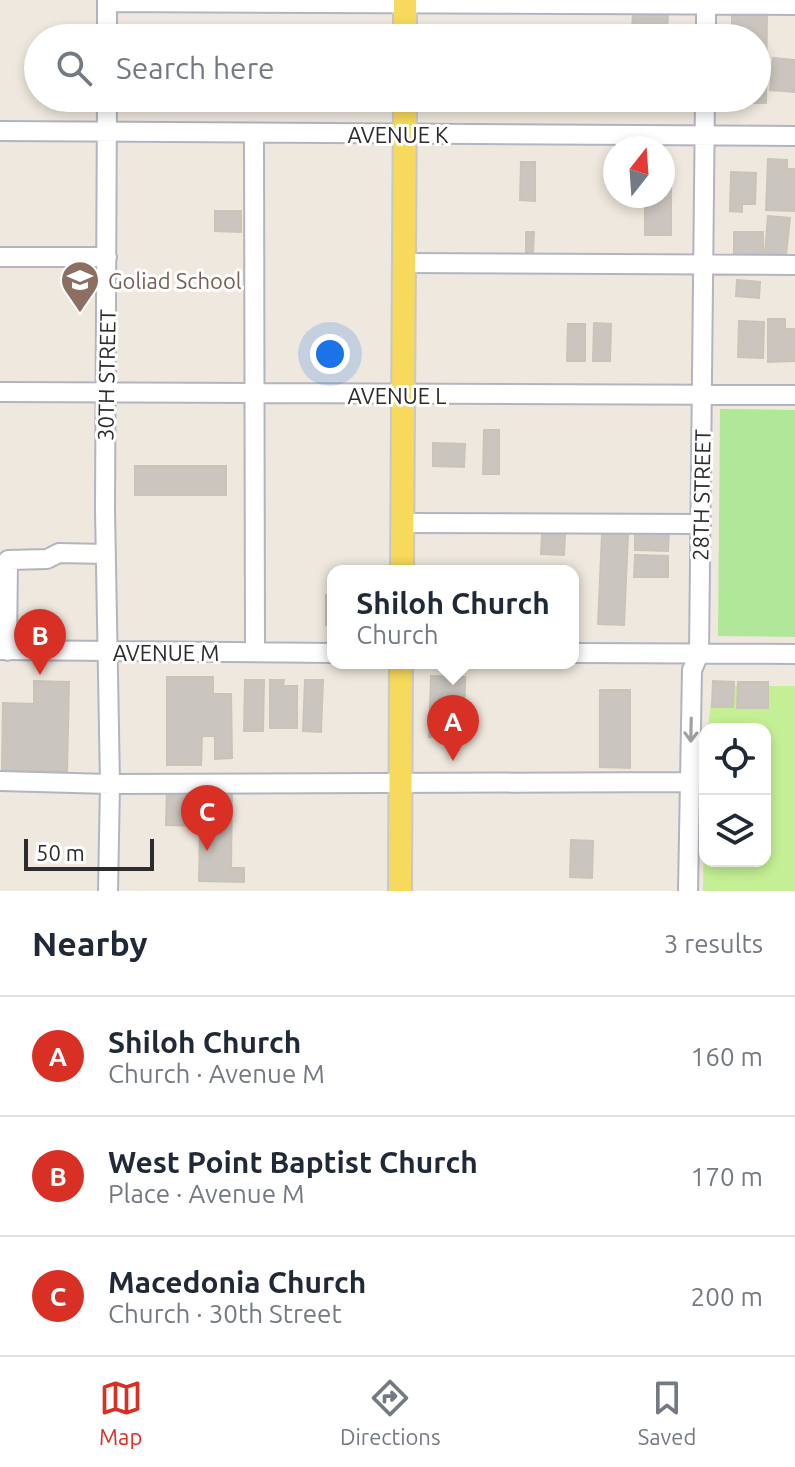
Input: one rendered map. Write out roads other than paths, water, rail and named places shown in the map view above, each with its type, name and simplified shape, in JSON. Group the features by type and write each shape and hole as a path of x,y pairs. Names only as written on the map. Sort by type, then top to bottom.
{"main road":[{"path":"405,2 405,24"},
{"path":"402,565 405,112"},
{"path":"400,891 401,669"}],"street":[{"path":"107,24 107,1 706,2 795,5"},
{"path":"706,2 706,24"},
{"name":"30TH STREET","path":"107,112 106,554 110,784"},
{"name":"28TH STREET","path":"688,891 692,670 699,654 705,112"},
{"name":"AVENUE K","path":"0,131 795,136"},
{"path":"254,133 255,652"},
{"path":"0,257 107,257"},
{"path":"404,263 795,265"},
{"name":"AVENUE L","path":"0,392 795,395"},
{"path":"402,523 701,524"},
{"path":"4,650 8,560 47,559 59,553 106,554"},
{"name":"AVENUE M","path":"4,650 327,653"},
{"path":"579,653 795,654"},
{"path":"0,781 110,784 690,782"},
{"path":"108,891 110,784"}],"place":[{"name":"Goliad School","path":"80,314"},
{"name":"West Point Baptist Church","path":"40,675"},
{"name":"Shiloh Church","path":"453,761"},
{"name":"Macedonia Church","path":"207,851"}]}
